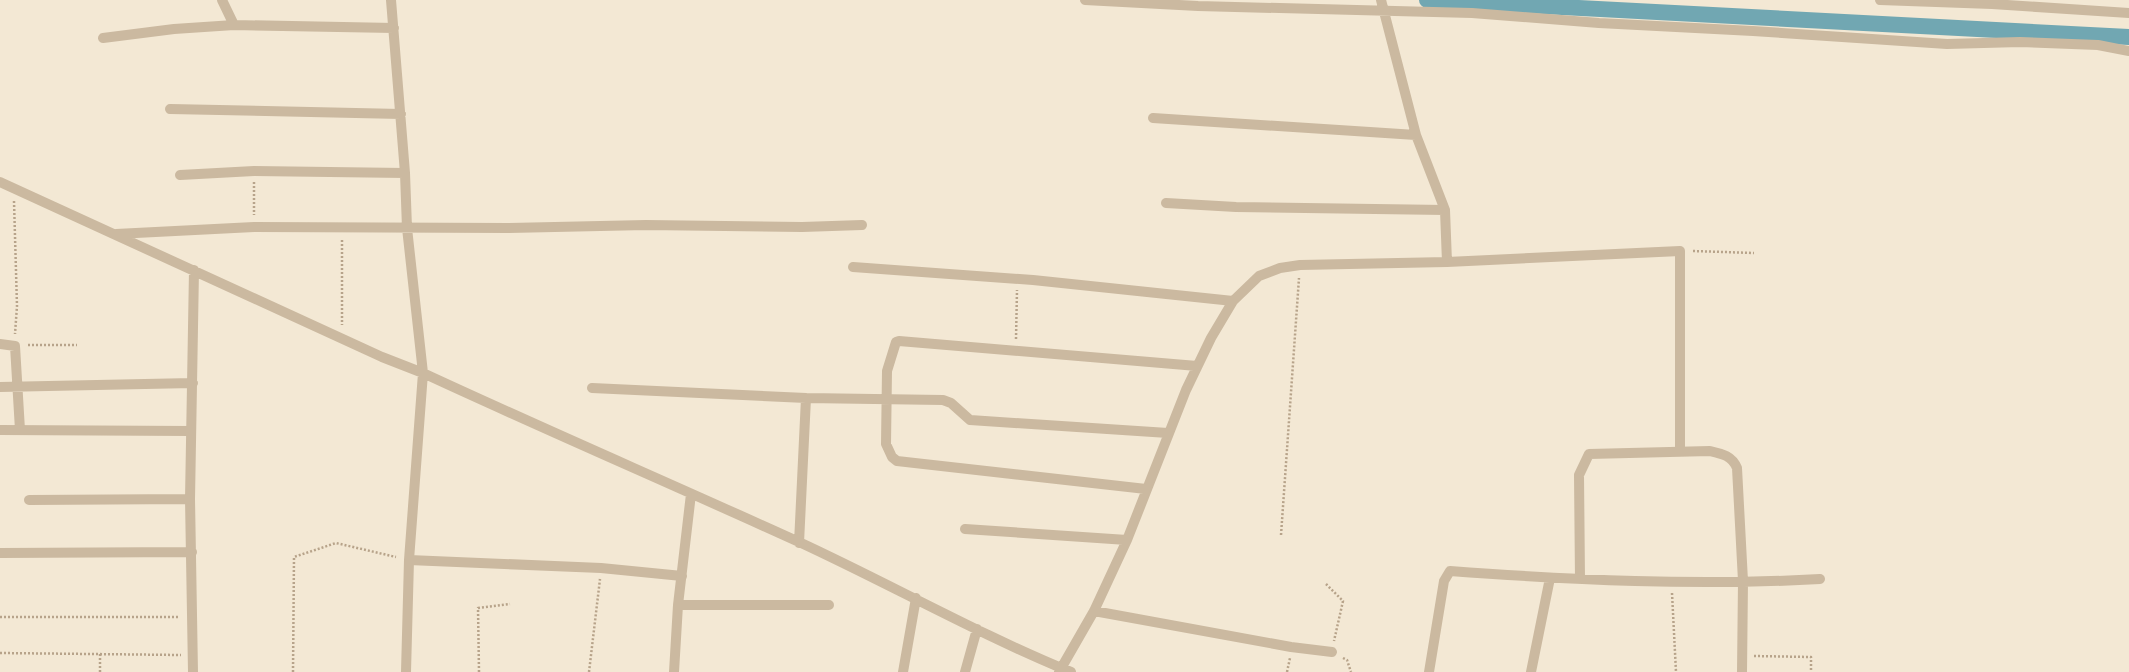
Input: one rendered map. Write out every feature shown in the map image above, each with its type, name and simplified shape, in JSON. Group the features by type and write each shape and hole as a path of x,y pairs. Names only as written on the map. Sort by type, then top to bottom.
{"street":[{"path":"222,0 234,25"},
{"path":"391,0 401,114 407,228 423,373 409,560 406,672"},
{"path":"1085,0 1206,7 1472,13 1599,23 1753,31 1947,44 2020,42 2098,45 2129,51"},
{"path":"1381,0 1385,10 1416,134 1445,210 1446,262"},
{"path":"1880,0 1992,4 2129,13"},
{"path":"103,38 174,29 234,25 394,28"},
{"path":"170,109 401,114"},
{"path":"1153,118 1416,134"},
{"path":"180,175 254,171 405,173"},
{"path":"0,182 342,339 423,373 799,543 916,598 1059,670 1071,672"},
{"path":"1166,203 1236,207 1445,210"},
{"path":"114,234 254,228 646,225 802,227 862,225"},
{"path":"1059,670 1094,611 1127,540 1168,433 1197,366 1233,300 1260,276 1280,268 1300,265 1446,262 1680,251 1680,451"},
{"path":"853,267 1017,279 1233,300"},
{"path":"194,270 190,499 194,672"},
{"path":"1146,488 902,463 892,457 886,444 887,371 896,342 1016,350 1197,366"},
{"path":"0,344 15,346 20,430"},
{"path":"0,387 193,382"},
{"path":"592,388 806,398 943,400 951,403 964,417 978,421 1168,433"},
{"path":"799,543 806,398"},
{"path":"0,430 191,431"},
{"path":"1580,579 1578,474 1589,454 1710,451 1724,454 1733,459 1738,468 1743,581 1742,672"},
{"path":"674,672 678,605 691,494"},
{"path":"29,500 190,499"},
{"path":"965,529 1127,540"},
{"path":"0,553 192,552"},
{"path":"409,560 601,568 682,576"},
{"path":"1429,672 1444,581 1450,571 1580,579 1743,581 1820,579"},
{"path":"1532,672 1550,578"},
{"path":"903,672 916,598"},
{"path":"678,605 829,605"},
{"path":"1094,611 1291,648 1332,652"},
{"path":"965,672 977,629"}],"path":[{"path":"254,171 254,228"},
{"path":"14,189 17,306 15,334"},
{"path":"342,227 342,339"},
{"path":"1680,251 1754,253"},
{"path":"1280,535 1300,265"},
{"path":"1016,350 1017,279"},
{"path":"15,346 77,345"},
{"path":"293,672 294,557 336,543 409,560"},
{"path":"589,672 601,568"},
{"path":"1671,580 1676,672"},
{"path":"1326,584 1343,601 1332,652 1347,660 1351,672"},
{"path":"479,672 478,608 510,604"},
{"path":"0,617 192,616"},
{"path":"0,653 193,655"},
{"path":"100,654 100,672"},
{"path":"1741,656 1811,657 1811,672"}],"waterway":[{"path":"1427,0 2129,37"}]}
